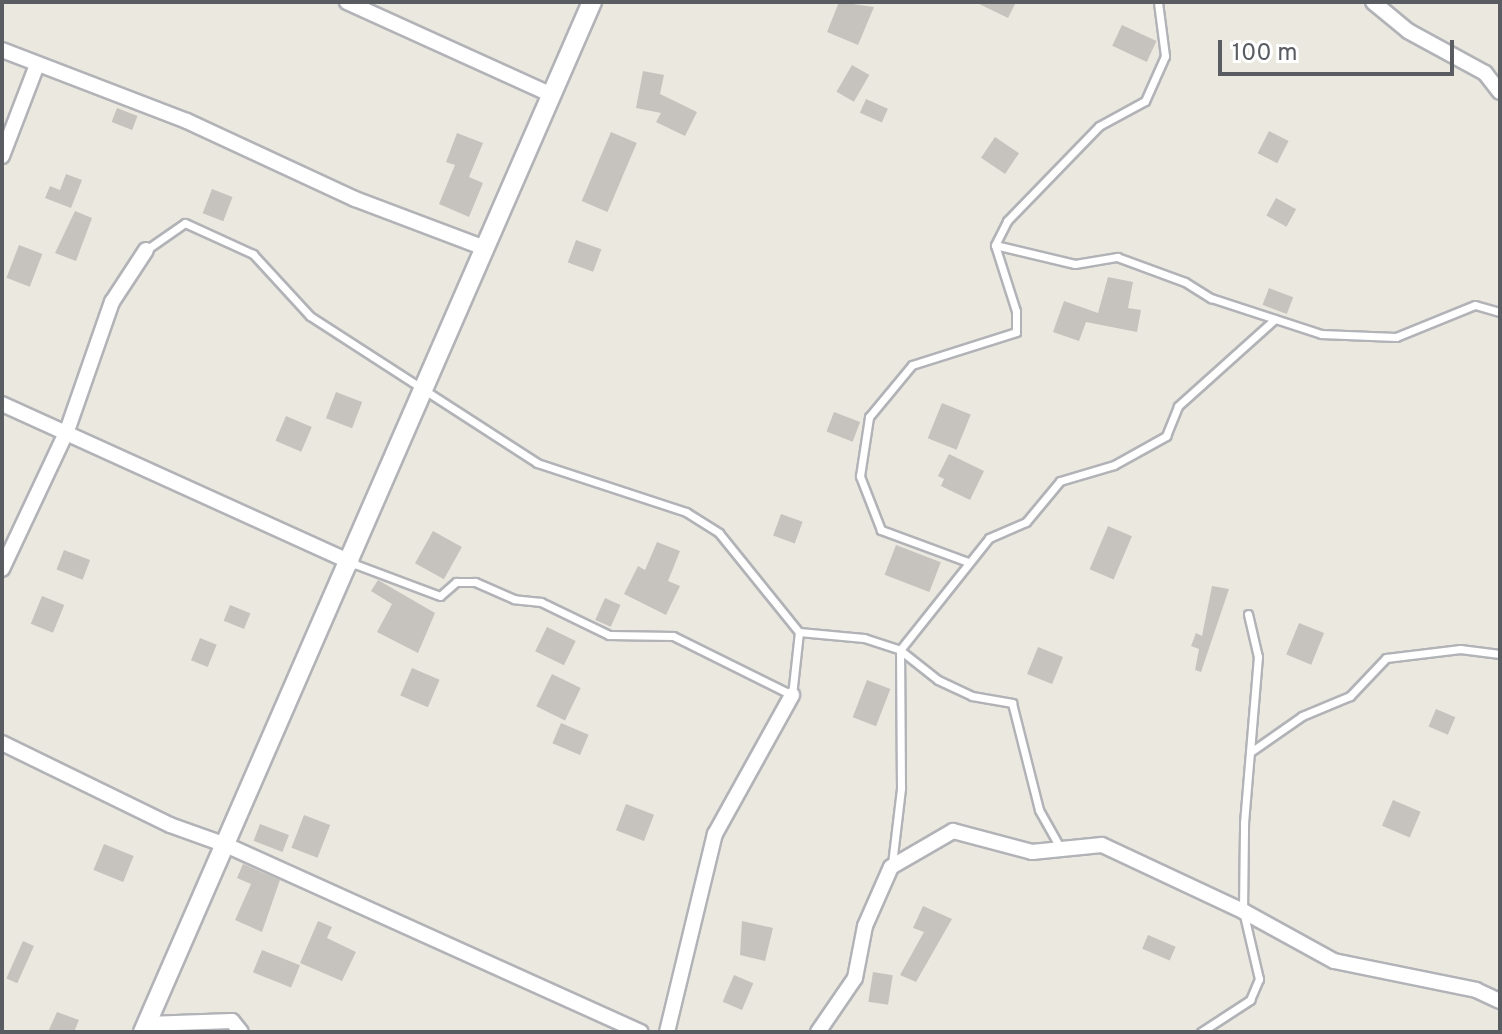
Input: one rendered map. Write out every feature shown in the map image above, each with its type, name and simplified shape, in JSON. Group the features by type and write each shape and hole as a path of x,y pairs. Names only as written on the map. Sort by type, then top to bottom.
{"street":[{"path":"347,2 552,95"},
{"path":"241,1032 232,1021 145,1028 352,563 592,2"},
{"path":"1373,2 1408,31 1485,73 1500,92"},
{"path":"2,50 187,121 355,199 485,248"},
{"path":"2,156 37,65"},
{"path":"2,569 67,431 112,302 146,250"},
{"path":"2,404 352,563"},
{"path":"667,1032 715,834 792,695"},
{"path":"2,743 170,825 226,845 641,1032"},
{"path":"818,1032 855,978 865,926 891,867 953,831 1032,852 1102,845 1243,911 1334,961 1476,990 1500,1001"}],"lane":[{"path":"968,562 881,530 860,476 869,417 912,365 1016,332 1016,311 995,245 1007,221 1099,126 1145,101 1165,56 1158,2"},
{"path":"146,250 185,223 253,254 310,316 537,463 686,512 719,533 799,632 792,695 673,636 609,635 541,602 514,599 475,582 456,582 440,596 352,563"},
{"path":"995,245 1075,264 1117,257 1185,282 1211,298 1321,334 1396,337 1475,305 1500,312"},
{"path":"891,867 901,788 900,650 989,538 1026,522 1060,481 1114,465 1166,436 1178,406 1275,319"},
{"path":"1201,1032 1209,1022 1250,1000 1259,979 1243,911 1244,823 1258,657 1248,614"},
{"path":"799,632 864,638 900,650 960,690 1012,703 1039,810 1061,849"},
{"path":"1252,751 1302,716 1350,696 1386,658 1460,649 1500,654"}],"building":[{"path":"839,2 874,7 858,45 827,32"},
{"path":"975,2 1016,2 1008,18"},
{"path":"1122,25 1156,41 1147,62 1112,46"},
{"path":"852,65 869,75 854,102 836,92"},
{"path":"643,71 664,75 660,94 697,112 685,136 656,122 661,113 636,108"},
{"path":"866,99 888,109 882,122 860,113"},
{"path":"117,108 138,116 132,130 112,122"},
{"path":"1269,131 1289,141 1277,163 1258,153"},
{"path":"611,132 637,143 607,212 582,201"},
{"path":"457,133 483,143 469,177 483,183 469,217 439,204 455,165 446,162"},
{"path":"995,137 1019,153 1005,174 981,158"},
{"path":"66,174 82,180 71,208 45,198 50,186 60,190"},
{"path":"212,189 233,197 223,221 203,213"},
{"path":"1276,198 1296,209 1286,227 1266,215"},
{"path":"75,211 92,218 76,261 55,253"},
{"path":"576,240 601,249 593,272 568,263"},
{"path":"19,245 42,254 30,287 6,278"},
{"path":"1108,277 1133,282 1128,308 1141,310 1137,332 1086,322 1079,341 1053,332 1064,301 1098,313"},
{"path":"1269,288 1293,297 1287,314 1263,305"},
{"path":"336,392 362,402 352,428 326,418"},
{"path":"942,403 971,415 957,450 928,438"},
{"path":"834,412 860,422 853,442 826,432"},
{"path":"286,416 312,427 301,452 275,441"},
{"path":"949,454 984,471 970,500 941,486 944,479 938,476"},
{"path":"781,514 803,522 795,543 773,536"},
{"path":"1108,526 1132,536 1114,579 1090,569"},
{"path":"433,531 462,547 444,579 415,563"},
{"path":"657,542 680,551 668,581 680,586 666,615 624,594 638,566 645,570"},
{"path":"896,545 941,562 929,592 885,575"},
{"path":"64,550 90,560 83,580 56,570"},
{"path":"378,580 435,613 418,653 377,632 392,604 371,591"},
{"path":"1212,586 1229,589 1201,672 1195,670 1199,649 1191,646 1196,633 1202,636"},
{"path":"42,596 64,605 53,633 31,624"},
{"path":"605,598 621,605 611,627 595,620"},
{"path":"230,605 250,613 244,629 224,621"},
{"path":"1299,623 1324,633 1311,665 1286,655"},
{"path":"547,627 576,641 564,665 535,651"},
{"path":"200,638 217,645 208,667 191,660"},
{"path":"1038,647 1063,657 1052,684 1027,674"},
{"path":"412,668 440,680 428,707 400,696"},
{"path":"552,674 581,688 565,720 536,706"},
{"path":"867,680 890,689 876,726 853,717"},
{"path":"1436,709 1455,717 1448,735 1429,726"},
{"path":"561,723 589,735 580,755 552,743"},
{"path":"1393,800 1421,812 1410,837 1382,826"},
{"path":"626,804 654,815 644,841 616,830"},
{"path":"304,815 330,825 318,858 291,848"},
{"path":"260,824 289,835 282,852 254,841"},
{"path":"104,844 134,856 123,882 94,870"},
{"path":"243,864 280,880 262,932 235,920 251,884 237,878"},
{"path":"923,906 952,919 916,982 900,975 924,932 913,928"},
{"path":"318,921 332,927 327,938 356,952 342,981 300,963"},
{"path":"742,921 773,928 765,961 740,955"},
{"path":"1148,935 1176,947 1170,961 1142,949"},
{"path":"23,941 34,946 17,983 6,978"},
{"path":"262,950 300,965 291,988 253,972"},
{"path":"873,972 893,975 888,1005 868,1002"},
{"path":"734,975 753,983 742,1010 723,1002"},
{"path":"57,1012 79,1020 74,1032 48,1032"}]}
